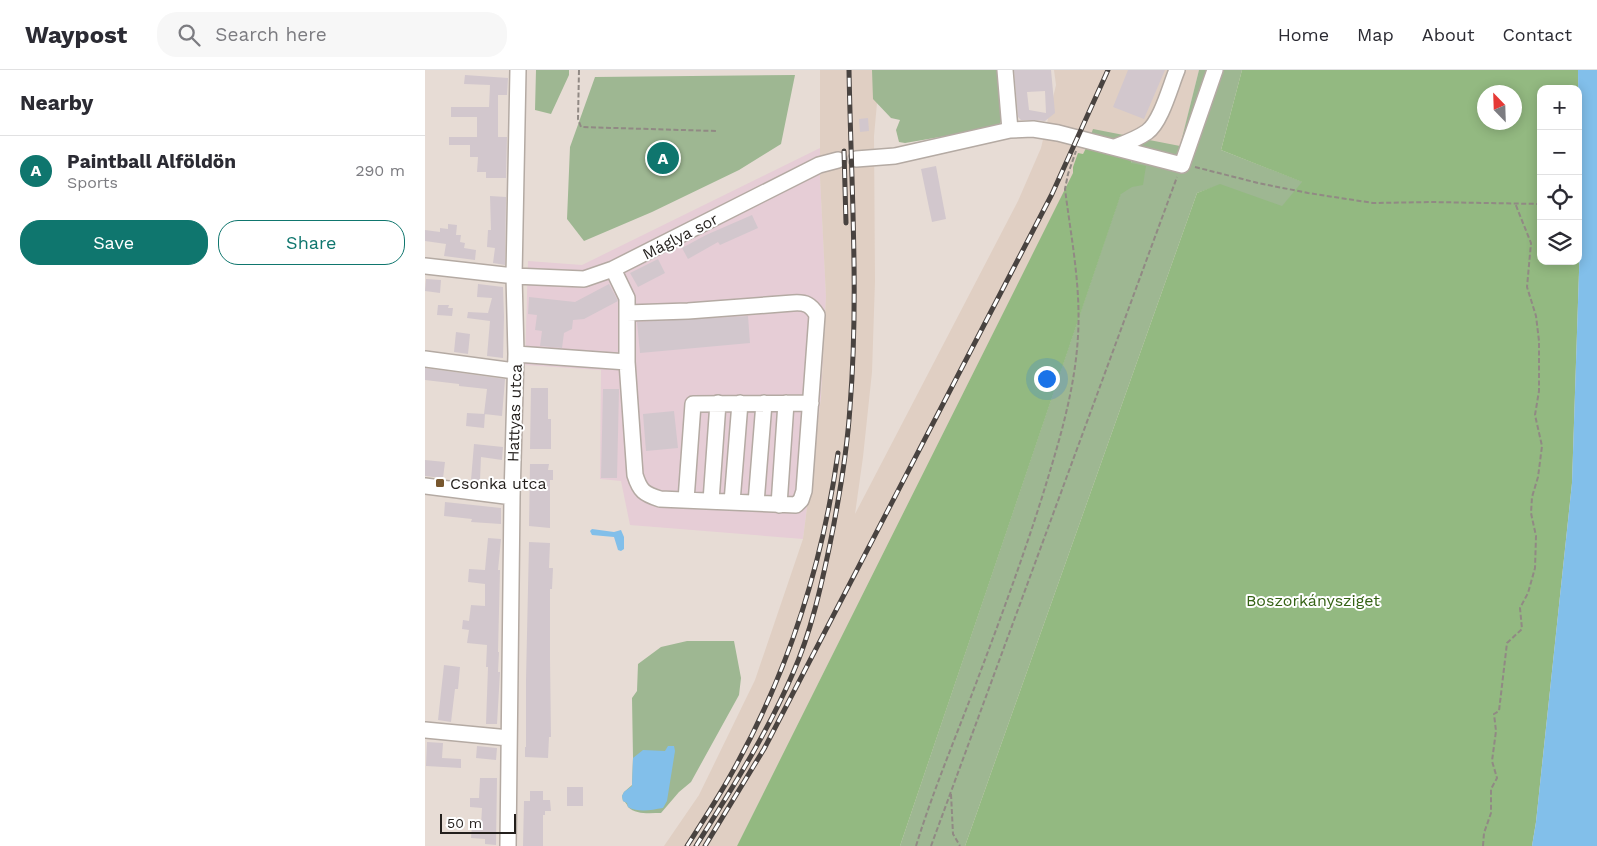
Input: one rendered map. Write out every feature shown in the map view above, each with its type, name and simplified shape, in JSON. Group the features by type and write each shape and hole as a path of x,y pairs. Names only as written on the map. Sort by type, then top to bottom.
{"street":[{"name":"Hattyas utca","path":"508,846 512,496 516,354 514,276 518,70"},
{"path":"1005,70 1011,130"},
{"path":"1115,147 1136,139 1149,131 1157,119 1177,70"},
{"path":"856,159 895,156 1011,130 1038,130 1053,132 1182,164 1215,70"},
{"name":"Máglya sor","path":"425,266 514,276 584,279 613,270 819,166 838,160"},
{"path":"613,270 627,298 627,313 627,362 635,475 638,485 645,494 660,499 796,505 801,500 804,491 817,315 812,306 804,302 688,311 627,313"},
{"path":"516,354 627,362"},
{"path":"425,359 515,371"},
{"path":"733,502 740,403"},
{"path":"756,504 764,403"},
{"path":"779,504 786,403"},
{"path":"686,500 693,404 811,403"},
{"path":"711,501 718,404"},
{"path":"425,486 512,496"},
{"path":"425,730 509,738"}],"path":[{"path":"579,70 578,119 581,128 716,131"},
{"path":"916,846 924,819 973,694 1029,536 1060,438 1073,382 1078,335 1078,292 1065,189 1067,174 1081,139"},
{"path":"931,846 1182,164 1207,169 1258,184 1308,194 1373,203 1537,204"},
{"path":"1483,846 1484,833 1491,813 1491,789 1497,778 1492,761 1496,731 1494,714 1499,711 1507,643 1522,630 1520,608 1528,593 1535,568 1536,536 1531,505 1538,476 1542,446 1535,415 1539,391 1539,342 1536,316 1527,287 1531,244 1515,203"},
{"path":"950,792 953,834 960,846"}],"shaded area":[{"path":"820,70 880,70 874,136 875,281 872,372 855,514 1018,201 1041,148 1056,85 1054,70 1199,70 1180,147 1087,146 737,846 664,846 699,795 755,680 803,539 821,398 826,296 820,177"},
{"path":"820,148 826,296 821,398 803,539 630,525 621,481 600,479 601,370 525,365 528,261 582,265"}],"green space":[{"path":"536,70 569,70 569,75 551,114 535,110"},
{"path":"872,70 1000,70 1004,112 1000,124 975,131 905,143 899,142 896,130 900,120 891,118 873,99"},
{"path":"1199,70 1242,70 1221,150 1303,182 1282,207 1220,185 1197,193 965,846 900,846 1133,157 1087,146 1093,129 1180,146"},
{"name":"Boszorkánysziget","path":"1242,70 1578,70 1578,85 1537,85 1537,265 1579,265 1572,483 1532,846 965,846 1197,193 1220,184 1282,206 1302,182 1221,150"},
{"path":"795,75 781,144 739,170 652,212 584,241 567,219 570,147 595,77"},
{"path":"1087,146 1133,157 1131,163 1146,166 1143,185 1132,187 1121,194 900,846 737,846 1073,173 1078,153 1083,154"},
{"path":"687,641 734,641 741,678 739,695 691,782 679,792 661,813 643,813 631,810 623,801 622,796 632,785 632,698 637,691 638,664 661,647"}],"water":[{"path":"1578,70 1597,70 1597,846 1532,846 1572,483 1579,265 1582,265 1582,85 1578,85"},
{"path":"592,529 614,532 621,530 624,537 624,549 618,550 614,537 592,535 590,531"},
{"path":"668,746 674,746 675,751 667,801 663,808 641,810 628,807 627,803 623,801 622,796 632,786 633,758 643,750 665,751"}],"building":[{"path":"1014,70 1051,70 1055,113 1045,121 1021,120 1018,117","holes":["1045,91 1046,113 1029,110 1027,92"]},
{"path":"1128,70 1165,70 1144,119 1113,107"},
{"path":"465,75 508,78 507,95 498,95 498,137 507,137 506,178 486,178 486,172 477,172 478,157 470,157 470,145 449,145 449,137 477,137 477,117 451,117 451,107 489,107 490,85 464,84"},
{"path":"868,118 869,131 860,132 859,119"},
{"path":"936,166 946,219 932,222 921,169"},
{"path":"490,196 506,197 505,265 493,263 495,248 487,247 488,230 491,230"},
{"path":"752,215 758,228 720,245 718,242 688,259 682,248 706,235"},
{"path":"448,224 457,225 456,235 461,235 460,242 465,243 464,248 476,250 475,260 444,256 446,244 425,241 425,230 440,232 440,228 448,229"},
{"path":"658,259 665,273 638,287 630,273"},
{"path":"426,279 441,280 440,293 425,291"},
{"path":"478,284 503,287 503,358 487,356 490,321 467,318 468,312 488,313 492,298 477,297"},
{"path":"609,284 618,301 584,319 573,320 572,329 564,333 562,348 540,346 542,331 535,330 537,315 528,314 529,297 575,302"},
{"path":"438,305 449,305 448,308 453,308 452,316 437,315"},
{"path":"748,316 750,343 640,353 637,322"},
{"path":"456,332 470,334 468,354 454,352"},
{"path":"425,368 505,379 502,416 484,414 487,389 425,380"},
{"path":"531,388 548,388 548,419 551,419 551,449 530,449"},
{"path":"603,389 619,389 617,478 601,478"},
{"path":"674,411 678,448 646,451 643,414"},
{"path":"467,413 485,414 484,428 466,426"},
{"path":"474,444 503,447 502,460 481,457 480,480 471,480"},
{"path":"425,460 445,462 443,478 425,476"},
{"path":"530,464 549,464 548,470 553,470 553,480 550,480 550,528 529,526"},
{"path":"445,502 501,508 501,524 471,522 472,519 444,516"},
{"path":"488,538 501,539 498,570 500,570 498,672 500,672 497,724 486,724 487,645 467,643 469,630 462,629 463,620 469,621 471,605 485,606 485,584 468,582 469,569 485,570"},
{"path":"529,542 550,543 549,568 553,568 552,589 550,589 551,737 549,737 548,758 525,757"},
{"path":"444,665 460,667 458,689 455,689 451,722 438,720"},
{"path":"427,742 443,743 442,758 461,759 461,768 426,766"},
{"path":"477,746 497,748 496,760 476,758"},
{"path":"480,778 497,778 496,845 485,844 485,839 471,838 472,825 481,826 482,808 470,807 470,798 479,798"},
{"path":"567,787 583,787 583,806 567,806"},
{"path":"530,791 543,791 543,800 550,800 551,811 545,811 545,815 543,815 543,846 523,846 524,801 530,801"}],"railway":[{"path":"696,846 760,740 783,696 810,626 830,544 845,459 853,365 854,238 849,70"},
{"path":"705,846 764,749 1052,194 1108,70"},
{"path":"844,151 846,223"},
{"path":"687,846 724,787 749,740 768,701 784,661 812,580 831,496 838,453"}],"place":[{"name":"Paintball Alföldön","path":"663,158"},
{"name":"Csonka utca","path":"440,483"}]}
